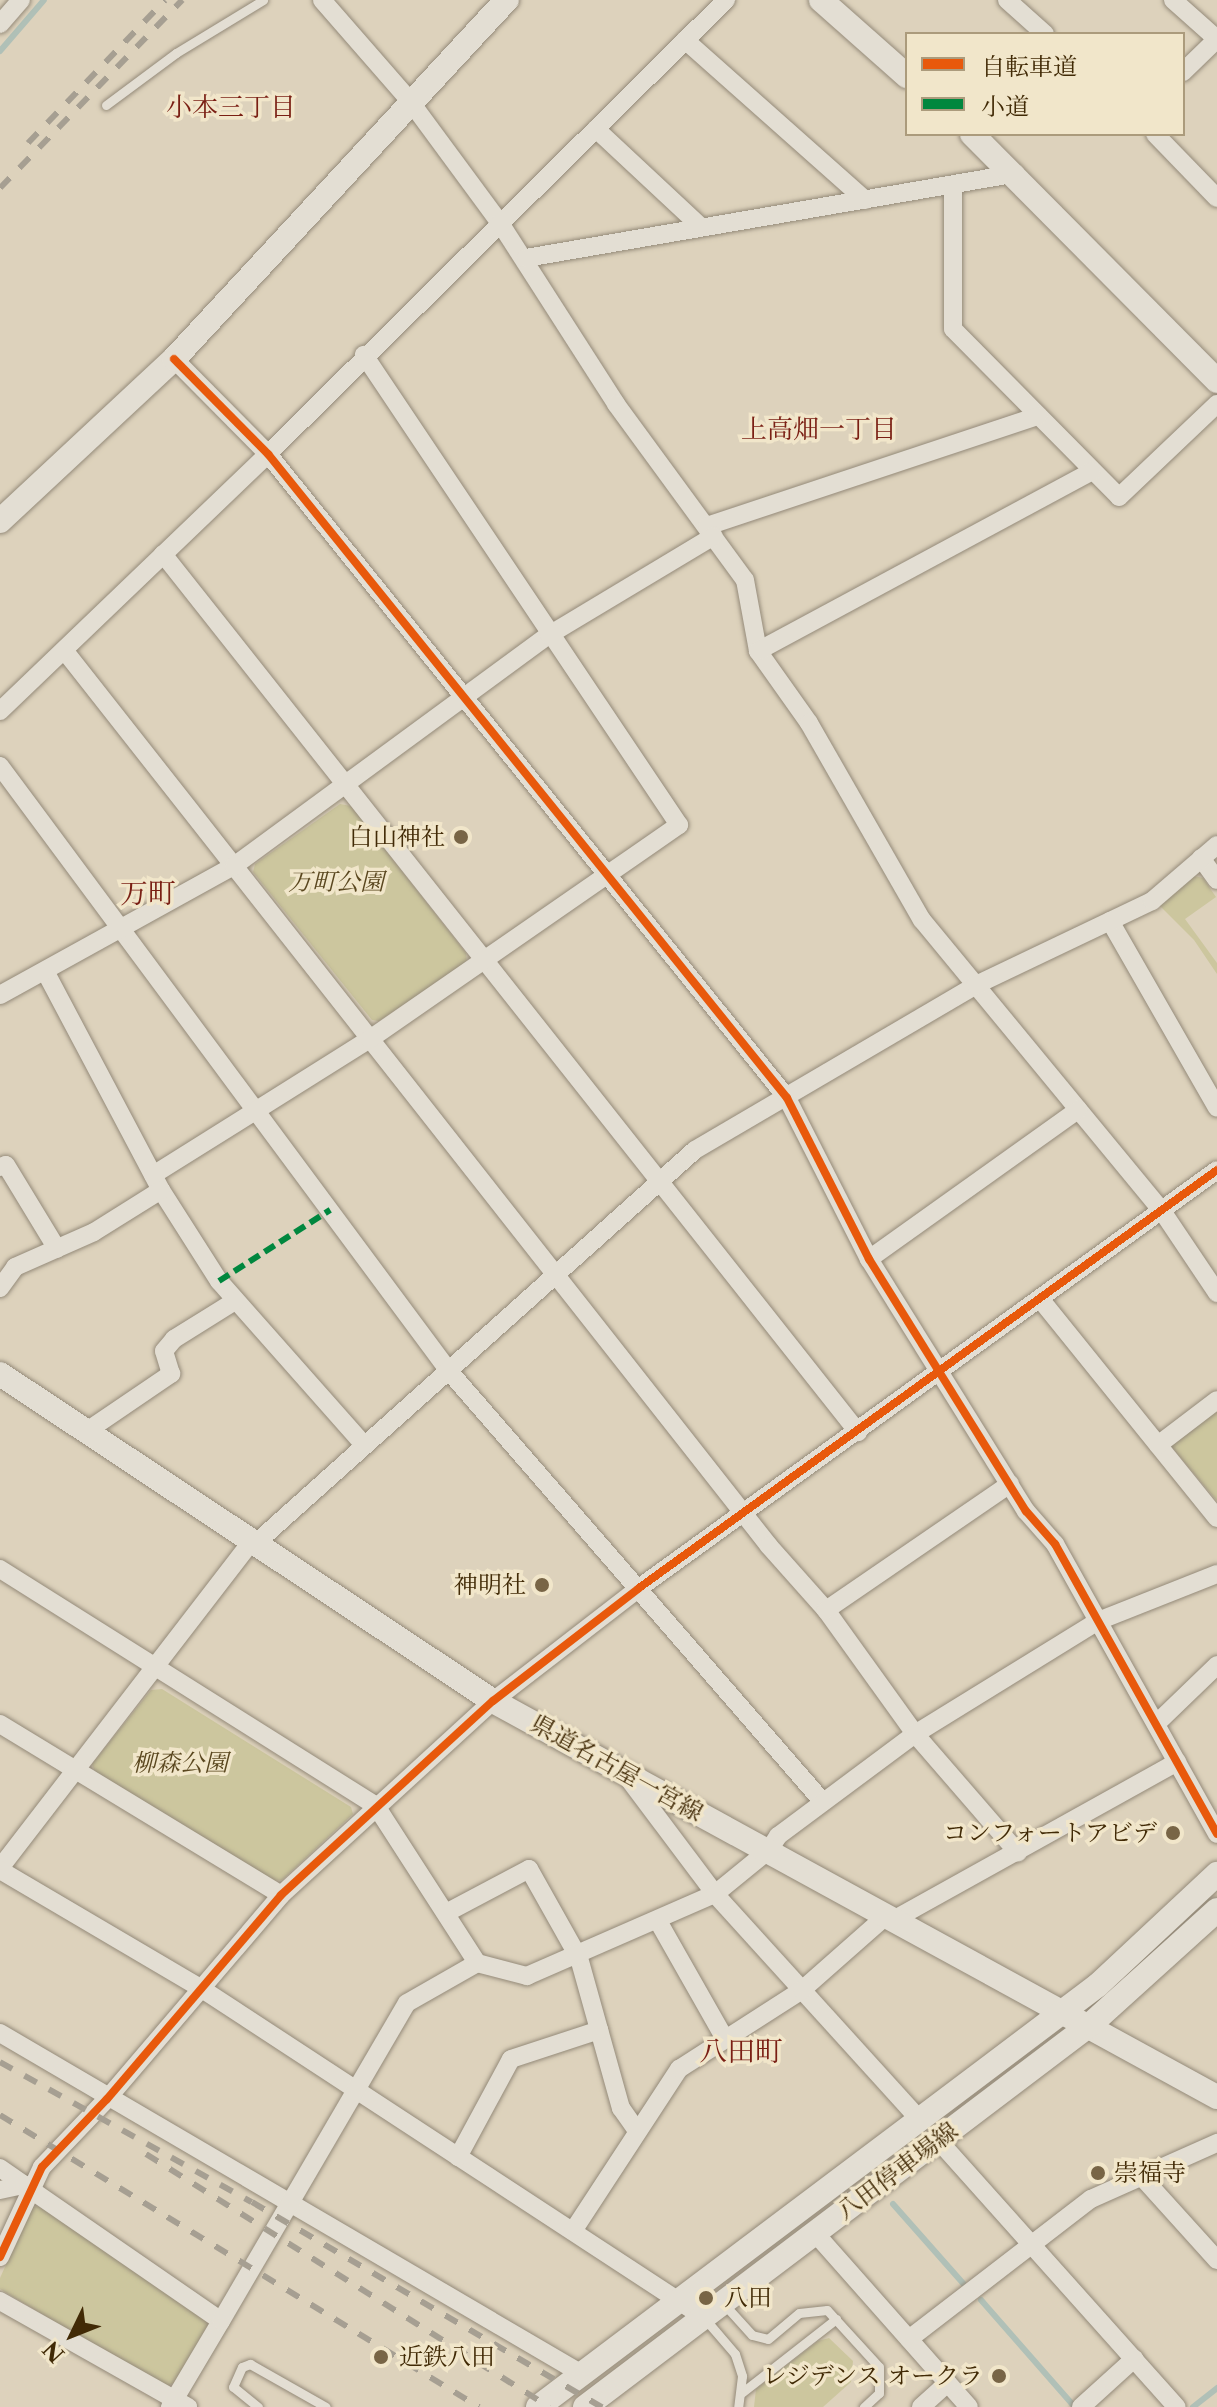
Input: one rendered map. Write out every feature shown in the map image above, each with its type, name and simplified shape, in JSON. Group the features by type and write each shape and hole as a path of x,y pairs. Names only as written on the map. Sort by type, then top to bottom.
{"main road":[{"path":"0,521 174,359 410,101 507,0"},
{"path":"821,0 905,74"},
{"path":"974,136 1016,173 1217,381"},
{"name":"県道名古屋一宮線","path":"0,1374 493,1701 1091,2024 1217,2097"},
{"name":"八田停車場線","path":"538,2407 1063,2011 1160,1931 1217,1874"},
{"name":"八田停車場線","path":"585,2407 1091,2024 1217,1910"}],"street":[{"path":"0,24 21,0"},
{"path":"322,0 410,101 526,258 616,404 745,580 758,651 809,723 922,920 1162,1211 1217,1293"},
{"path":"0,711 268,454 364,355 726,0"},
{"path":"1007,0 1043,32"},
{"path":"1173,0 1217,39 1185,70"},
{"path":"685,40 865,200"},
{"path":"596,129 701,227"},
{"path":"1157,136 1217,198"},
{"path":"526,258 1016,173"},
{"path":"953,186 953,329 1119,497 1217,404"},
{"path":"0,1288 15,1267 57,1249 256,1111 484,962 679,825 364,355"},
{"path":"174,359 268,454 787,1098 869,1259 943,1372 1010,1484 1055,1544 1217,1834"},
{"path":"0,995 234,866 549,635 710,531 1038,416"},
{"path":"758,651 1092,471"},
{"path":"163,554 858,1432"},
{"path":"64,650 556,1277 744,1513 826,1610 915,1734 1018,1853"},
{"path":"0,766 124,929 448,1370 823,1802"},
{"path":"713,2310 678,2302 202,1989 0,1869 254,1542 556,1277 695,1150 976,985 1152,901 1217,845"},
{"path":"1201,858 1217,880"},
{"path":"1110,921 1217,1108"},
{"path":"45,971 157,1182 235,1301 364,1445"},
{"path":"869,1259 1078,1110"},
{"path":"0,1167 6,1165 57,1249"},
{"path":"0,2257 27,2188 42,2167 107,2099 281,1895 493,1701 639,1588 943,1372 1217,1170"},
{"path":"1041,1300 1217,1518"},
{"path":"87,1431 171,1374 164,1351 174,1339 235,1301"},
{"path":"1158,1445 1217,1400"},
{"path":"826,1610 1010,1484"},
{"path":"0,1569 376,1806 477,1963 527,1976 579,1958 715,1894 769,1850 778,1836 915,1734 1098,1621 1217,1574"},
{"path":"1156,1724 1217,1665"},
{"path":"0,1724 281,1895"},
{"path":"573,2231 679,2069 802,1990 891,1917 1018,1853 1177,1762"},
{"path":"623,1771 715,1894 919,2119"},
{"path":"446,1913 529,1869 579,1958 621,2108 637,2131"},
{"path":"658,1921 725,2039"},
{"path":"0,2301 178,2404 221,2321 407,2003 477,1963"},
{"path":"458,2157 511,2059 599,2030"},
{"path":"0,2033 289,2206 582,2374"},
{"path":"938,2140 1177,2407"},
{"path":"909,2339 1091,2199 1217,2143"},
{"path":"0,2168 221,2321"},
{"path":"1142,2177 1217,2260"},
{"path":"0,2190 27,2188"},
{"path":"815,2233 969,2407"},
{"path":"1081,2407 1134,2359"},
{"path":"921,2407 948,2383"}],"lane":[{"path":"106,105 176,53 263,0"},
{"path":"713,2310 752,2335 768,2339 799,2313 814,2308 827,2310 879,2367 879,2393 864,2407"},
{"path":"713,2310 735,2354 742,2376 738,2407"},
{"path":"740,2394 836,2319"},
{"path":"258,2407 233,2387 242,2367 250,2364 326,2407"}],"green space":[{"name":"万町公園","path":"340,804 351,806 466,953 467,963 379,1021 372,1020 253,872 255,864"},
{"path":"1194,876 1203,878 1216,897 1185,919 1217,963 1217,974 1194,940 1159,905"},
{"path":"1217,1408 1217,1501 1170,1445"},
{"name":"柳森公園","path":"162,1689 351,1807 353,1814 282,1880 272,1881 95,1772 92,1764 151,1690"},
{"path":"43,2206 209,2323 174,2383 164,2387 0,2289 0,2278 32,2207"},
{"path":"829,2338 853,2361 851,2382 823,2407 754,2407 756,2389 818,2341"}],"waterway":[{"path":"0,51 44,0"},
{"path":"893,2204 963,2283"},
{"path":"981,2300 1072,2404"},
{"path":"1193,2407 1217,2388"}],"railway":[{"path":"28,143 165,0"},
{"path":"0,188 182,0"},
{"path":"0,2062 252,2202 602,2407"},
{"path":"0,2115 479,2407"},
{"path":"146,2154 549,2407"}],"marked path":[{"path":"219,1281 330,1210"}],"cycle path":[{"path":"174,359 268,454 787,1098 869,1259 1026,1511 1055,1544 1217,1834"},
{"path":"0,2257 42,2167 107,2099 281,1895 493,1701 639,1588 1217,1170"}],"place":[{"name":"白山神社","path":"461,837"},
{"name":"神明社","path":"542,1585"},
{"name":"コンフォートアビデ","path":"1173,1833"},
{"name":"崇福寺","path":"1098,2173"},
{"name":"八田","path":"706,2298"},
{"name":"近鉄八田","path":"381,2357"},
{"name":"レジデンス オークラ","path":"999,2376"}],"district":[{"name":"小本三丁目","path":"231,108"},
{"name":"上高畑一丁目","path":"819,430"},
{"name":"万町","path":"148,893"},
{"name":"八田町","path":"741,2051"}]}
